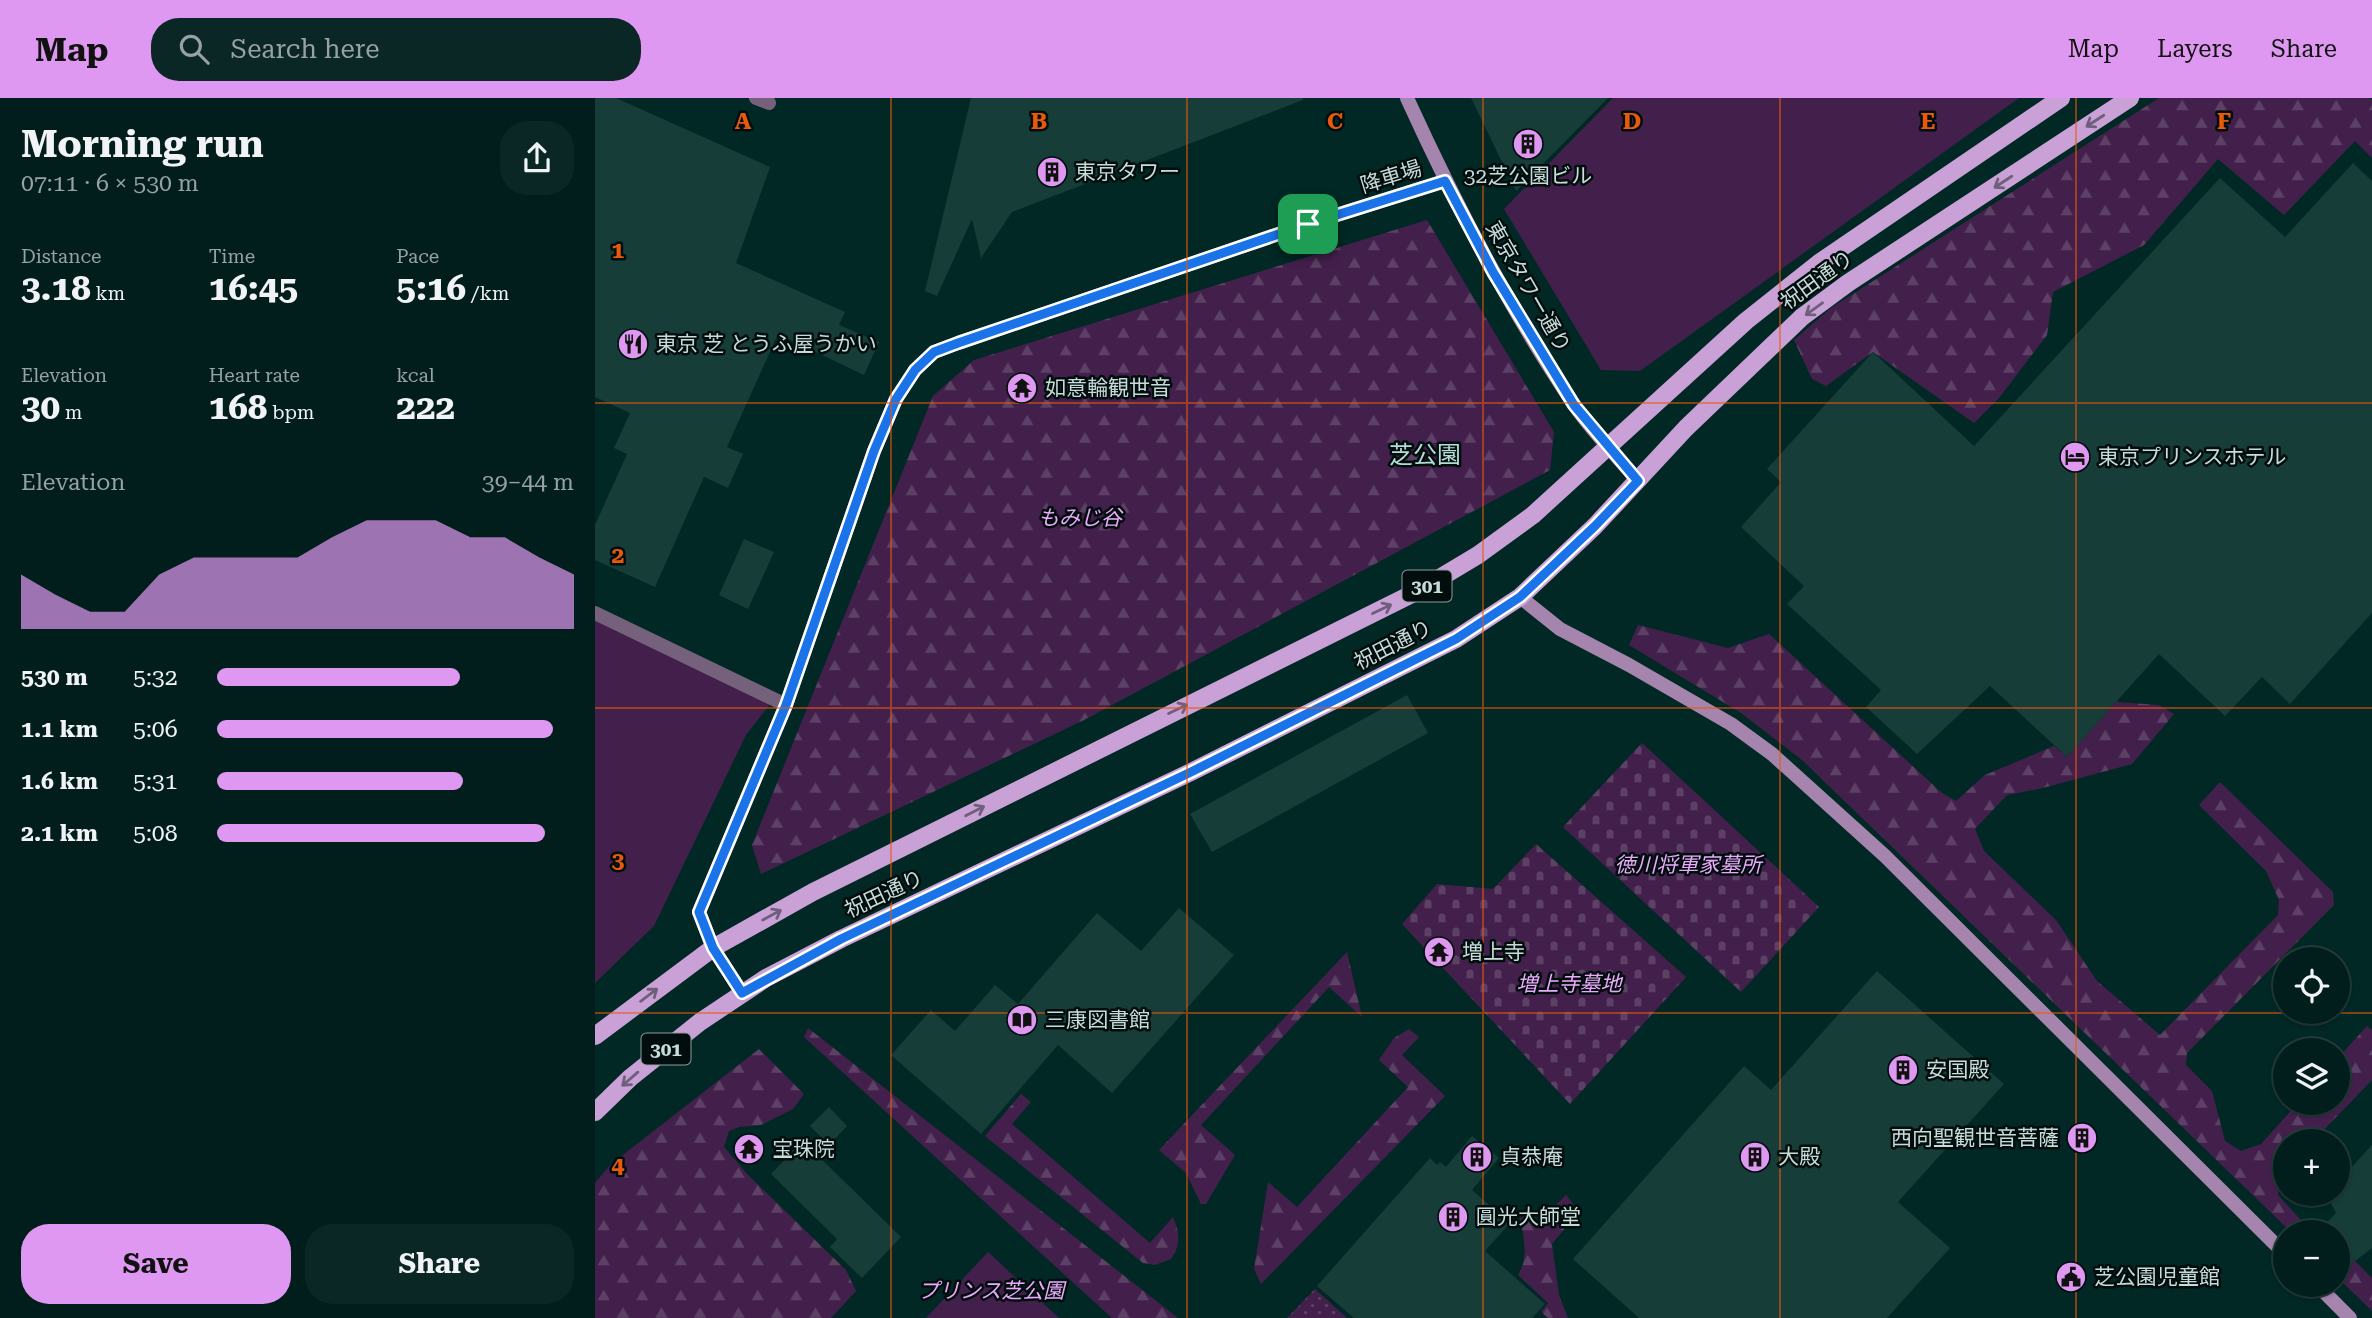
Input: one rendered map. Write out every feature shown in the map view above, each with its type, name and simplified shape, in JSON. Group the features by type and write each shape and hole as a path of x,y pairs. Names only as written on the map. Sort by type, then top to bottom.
{"main road":[{"name":"祝田通り","path":"595,1036 713,948 836,881 1418,591 1478,555 1533,515 1746,321 1819,263 2060,98"},
{"name":"祝田通り","path":"595,1112 640,1070 700,1022 742,993 841,939 1191,772 1456,639 1520,597 1595,526 1695,419 1802,317 1849,283 2130,98"}],"street":[{"name":"東京タワー通り","path":"1407,98 1445,181 1493,272 1574,405 1638,481"},
{"name":"降車場","path":"742,993 713,948 699,912 786,705 874,451 896,399 915,370 934,352 1308,224 1445,181"},
{"path":"1520,597 1560,629 1708,711 1772,754 1885,856 2273,1242"},
{"path":"595,613 786,705"},
{"path":"2329,1297 2350,1318"}],"green space":[{"path":"1613,98 2019,98 1640,371 1601,370 1504,209"},
{"path":"2159,98 2369,98 2372,100 2372,158 2355,141 2284,215 2218,159 2144,245 2053,292 2047,335 1999,398 1974,423 1873,352 1826,386 1812,379 1794,340 1831,308"},
{"name":"もみじ谷","path":"1427,220 1554,432 1550,470 1084,720 761,874 752,845 933,396 974,360"},
{"path":"595,613 775,698 746,735 654,926 595,983"},
{"path":"1638,625 1728,648 1769,634 1942,793 1956,801 1985,775 2054,746 2067,757 2116,702 2159,705 2174,714 2132,764 2007,795 1975,829 1984,851 2056,920 2097,981 2160,1035 2278,915 2279,900 2266,871 2199,805 2220,782 2333,892 2334,905 2292,947 2273,947 2273,966 2187,1053 2186,1065 2212,1091 2225,1141 2241,1151 2261,1144 2273,1131 2273,1206 2288,1206 2301,1220 2279,1220 1802,760 1741,713 1629,645"},
{"name":"徳川将軍家墓所","path":"1642,743 1819,907 1741,992 1563,827"},
{"name":"増上寺墓地","path":"1536,844 1686,977 1570,1104 1402,924 1437,884 1493,889"},
{"path":"1347,952 1362,1017 1329,987 1201,1125 1235,1155 1206,1204 1201,1204 1186,1173 1159,1150"},
{"path":"2367,1026 2372,1030 2372,1080 2350,1103 2350,1045"},
{"path":"808,1028 1178,1318 1112,1318 804,1037"},
{"path":"1409,1029 1419,1037 1402,1055 1445,1096 1261,1284 1254,1269 1268,1182 1297,1207 1408,1087 1379,1060 1394,1038"},
{"path":"759,1049 804,1094 793,1109 761,1125 729,1131 724,1147 749,1176 846,1270 856,1291 831,1318 595,1318 595,1183 610,1165"},
{"path":"1021,1094 1031,1102 1012,1124 1150,1243 1173,1217 1178,1239 1177,1249 1171,1259 1155,1265 1143,1263 985,1136"},
{"path":"2287,1115 2338,1115 2325,1129 2275,1129"},
{"path":"1566,1195 1579,1211 1552,1244 1559,1295 1568,1318 1548,1318 1541,1312 1548,1303 1518,1275 1525,1255 1520,1219 1524,1215 1535,1226"},
{"name":"プリンス芝公園","path":"988,1252 1059,1318 926,1318"},
{"path":"2355,1261 2372,1278 2372,1311 2350,1290 2350,1262"},
{"path":"1315,1289 1347,1318 1287,1318"}],"building":[{"path":"595,98 616,98 770,167 736,263 845,312 839,325 879,342 864,375 778,334 727,447 743,454 728,488 704,477 655,587 595,560 595,525 627,454 614,448 630,413 595,397"},
{"name":"東京タワー","path":"971,98 1303,100 1012,212 981,258 972,219 937,296 925,291"},
{"name":"32芝公園ビル","path":"1471,98 1608,98 1516,191"},
{"name":"東京プリンスホテル","path":"2353,163 2372,181 2372,613 2290,704 2262,677 2225,716 2159,654 2067,757 1990,686 1917,754 1866,707 1881,690 1787,604 1804,586 1741,527 1781,482 1767,469 1873,352 1974,446 2220,178 2285,237"},
{"path":"744,539 774,552 748,609 719,595"},
{"path":"1407,695 1428,733 1212,852 1190,814"},
{"path":"1179,908 1234,955 1112,1093 1058,1045 981,1134 891,1055 931,1010 955,1031 995,985 1018,1004 1097,913 1141,951"},
{"name":"大殿","path":"1877,971 2004,1084 1898,1202 1950,1248 1887,1318 1639,1318 1573,1259 1744,1066 1771,1090"},
{"path":"829,1107 847,1126 829,1145 810,1126"},
{"path":"1472,1136 1499,1158 1472,1190 1510,1223 1485,1251 1545,1304 1532,1318 1354,1318 1317,1286 1430,1158 1437,1165 1440,1162 1446,1167"},
{"path":"803,1141 901,1237 862,1278 830,1247 837,1239 771,1174"},
{"path":"2372,1145 2372,1248 2350,1265 2350,1220 2329,1220 2336,1213 2332,1206 2350,1206 2350,1169"}],"place":[{"name":"32芝公園ビル","path":"1528,144"},
{"name":"東京タワー","path":"1052,172"},
{"name":"東京 芝 とうふ屋うかい","path":"633,344"},
{"name":"如意輪観世音","path":"1022,388"},
{"name":"東京プリンスホテル","path":"2075,457"},
{"name":"増上寺","path":"1439,952"},
{"name":"三康図書館","path":"1022,1020"},
{"name":"安国殿","path":"1903,1070"},
{"name":"西向聖観世音菩薩","path":"2082,1138"},
{"name":"宝珠院","path":"749,1149"},
{"name":"貞恭庵","path":"1477,1157"},
{"name":"大殿","path":"1755,1157"},
{"name":"圓光大師堂","path":"1453,1217"},
{"name":"芝公園児童館","path":"2071,1277"}],"district":[{"name":"芝公園","path":"1425,455"}],"route":[{"path":"1445,181 1493,272 1574,405 1638,481 1520,597 1456,639 1191,772 841,939 742,993 713,948 699,912 786,705 874,451 896,399 915,370 934,352 958,343 1308,224 1445,181"}]}
